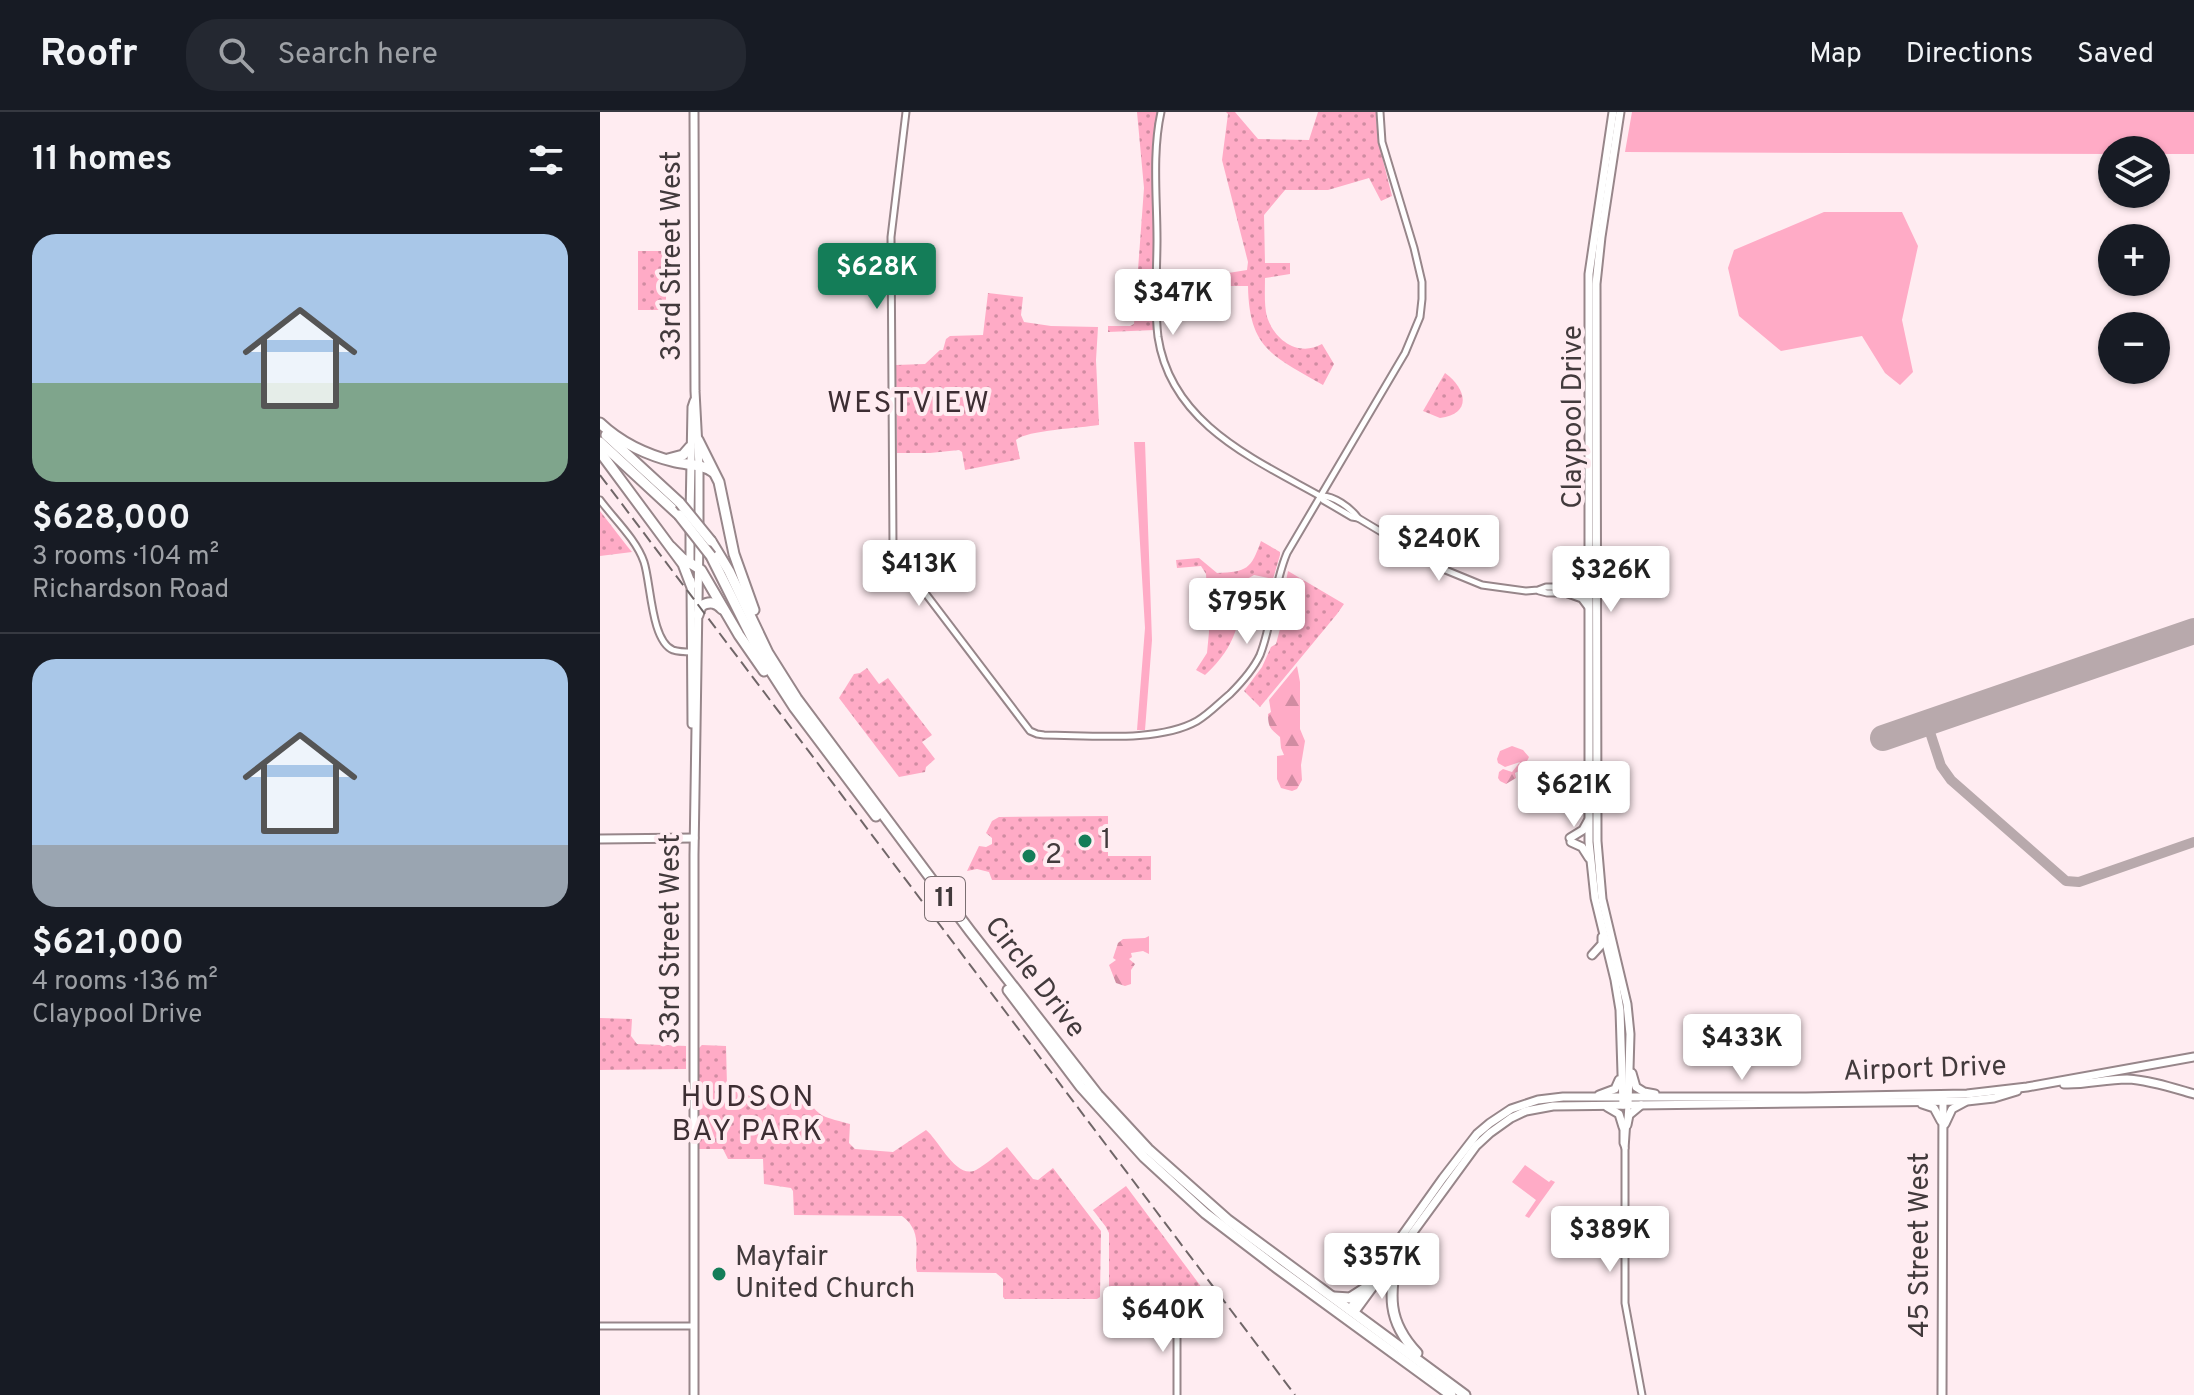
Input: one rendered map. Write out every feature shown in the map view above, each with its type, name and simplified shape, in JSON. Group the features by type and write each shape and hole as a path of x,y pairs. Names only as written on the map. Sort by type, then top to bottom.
{"highway":[{"path":"600,423 630,446 661,458 709,468 725,509"},
{"name":"Circle Drive","path":"600,429 680,503 711,541 789,688 970,931 1115,1114 1205,1201 1451,1395"},
{"name":"Circle Drive","path":"600,442 679,515 701,540 761,656 794,707 1081,1087 1144,1157 1205,1213 1322,1296"},
{"path":"661,458 677,458 694,443 717,476 740,574 789,688"},
{"path":"600,452 671,547 691,585"},
{"path":"671,547 694,565 739,635"},
{"path":"698,615 701,606 715,603 787,704 794,707"},
{"path":"1397,1254 1392,1308 1401,1334 1417,1353 1465,1395"},
{"path":"1381,1271 1390,1272 1393,1280"},
{"path":"1322,1296 1345,1299 1355,1297 1364,1289"},
{"path":"1322,1296 1351,1312 1449,1382"},
{"path":"1351,1312 1382,1343"}],"main road":[{"name":"33rd Street West","path":"694,112 694,565 698,615 694,652"},
{"name":"Claypool Drive","path":"1613,112 1589,274 1589,559 1592,590 1589,610 1589,819 1593,888 1612,967 1626,1058"},
{"name":"Claypool Drive","path":"1620,112 1596,284 1592,590 1598,863 1602,899 1627,1004 1625,1101"},
{"path":"1589,559 1581,582 1568,590 1582,598 1589,610"},
{"name":"33rd Street West","path":"694,565 691,585 695,770 694,1395"},
{"path":"1589,819 1583,830 1571,840 1582,847 1590,860"},
{"path":"600,839 694,838"},
{"path":"1602,930 1602,944 1592,955 1604,957 1612,967"},
{"name":"Airport Drive","path":"1625,1101 1642,1105 1912,1101 2050,1084 2194,1057"},
{"path":"1626,1058 1636,1087 1644,1092 1677,1098"},
{"path":"1594,1101 1615,1089 1626,1058"},
{"name":"Airport Drive","path":"2050,1084 2129,1079 2194,1094"},
{"name":"Airport Drive","path":"1351,1312 1458,1158 1490,1123 1511,1109 1538,1100 1943,1097 1967,1101 1994,1098 2027,1087"},
{"name":"45 Street West","path":"1942,1395 1943,1097"},
{"path":"1594,1101 1615,1111 1625,1126"},
{"name":"Airport Drive","path":"1351,1312 1364,1289 1397,1254 1476,1146 1497,1127 1535,1109 1594,1101"},
{"path":"1912,1101 1934,1108 1943,1128"},
{"path":"1943,1128 1952,1109 1967,1101"},
{"path":"1625,1126 1629,1115 1642,1105"}],"street":[{"path":"906,112 891,237 893,546 897,556 1030,731 1044,735 1155,735 1185,727 1208,714 1241,683 1256,662 1283,563 1405,353 1421,308 1421,274 1382,142 1380,112"},
{"path":"1161,112 1157,152 1157,321 1160,345 1171,378 1191,410 1213,432 1320,496 1328,496 1355,512 1358,518 1431,562 1466,579 1506,589 1547,593 1592,590"},
{"path":"600,500 644,561 659,634 665,645 676,651 694,652"},
{"path":"1625,1101 1625,1303 1642,1395"},
{"path":"1177,1314 1177,1395"},
{"path":"600,1326 694,1326"}],"green space":[{"path":"1137,112 1158,112 1154,152 1154,330 1108,332 1108,326 1134,324 1144,188"},
{"path":"1226,112 1235,112 1258,139 1309,140 1318,112 1376,112 1378,141 1392,196 1381,201 1369,178 1328,190 1285,190 1264,215 1265,263 1290,263 1290,274 1265,278 1267,317 1276,333 1289,344 1305,349 1322,344 1334,364 1323,385 1267,348 1253,324 1248,286 1220,286 1222,274 1247,270 1248,262 1222,160"},
{"path":"1632,112 2194,112 2194,154 2170,154 2170,136 2098,136 2098,154 1625,152"},
{"path":"1824,212 1902,212 1918,246 1902,320 1913,372 1900,385 1885,373 1862,336 1781,351 1739,316 1728,268 1734,250"},
{"path":"638,251 666,251 666,310 638,310"},
{"path":"988,293 1023,297 1021,315 1024,322 1098,327 1099,425 1022,437 1016,440 1020,459 965,470 959,450 897,453 896,365 925,364 943,350 950,336 983,335"},
{"path":"1445,373 1458,386 1463,400 1457,412 1440,418 1423,411"},
{"path":"1134,442 1145,442 1152,640 1145,730 1137,730 1145,628"},
{"path":"600,511 627,546 632,552 600,556"},
{"path":"1261,541 1280,552 1273,579 1254,575 1247,579 1231,643 1205,675 1196,670 1207,653 1206,574 1201,566 1177,568 1176,560 1199,558 1217,573 1235,572 1251,563"},
{"path":"1288,571 1344,604 1260,707 1244,691 1262,667 1271,647 1276,644"},
{"path":"1297,666 1300,729 1305,741 1302,780 1292,791 1281,788 1277,779 1277,756 1284,755 1280,737 1271,728 1268,714 1271,712 1269,700"},
{"path":"867,668 879,684 888,678 932,735 922,742 935,759 925,772 899,777 839,698 854,674"},
{"path":"1512,746 1523,750 1529,757 1523,769 1515,773 1516,778 1506,784 1498,778 1499,772 1503,769 1512,772 1520,762 1505,767 1497,759 1500,751"},
{"path":"1108,816 1108,856 1151,856 1151,880 992,880 989,872 977,869 967,871 979,846 992,844 992,838 986,833 992,821 999,817"},
{"path":"1149,936 1149,954 1143,951 1131,953 1129,959 1135,964 1131,970 1131,984 1116,983 1109,965 1116,960 1113,958 1118,943 1123,939"},
{"path":"600,1018 632,1019 631,1036 637,1044 686,1046 686,1069 600,1070"},
{"path":"702,1045 726,1046 727,1086 778,1107 800,1090 820,1114 850,1124 849,1143 855,1149 893,1152 926,1130 948,1158 969,1172 980,1168 1007,1147 1033,1179 1038,1180 1053,1168 1101,1231 1100,1297 1005,1299 1003,1279 996,1273 917,1272 915,1233 902,1216 794,1215 791,1188 764,1184 763,1159 728,1159 723,1149 698,1149 698,1049"},
{"path":"1525,1165 1549,1182 1555,1182 1529,1218 1525,1216 1536,1200 1512,1182"},
{"path":"1126,1186 1211,1300 1109,1297 1109,1233 1093,1210"}],"taxiway":[{"path":"1927,723 1941,766 1951,780 2066,881 2079,882 2194,842"}],"runway":[{"path":"1883,738 2194,631"}],"railway":[{"path":"600,475 1295,1395"}],"place":[{"name":"1","path":"1085,841"},
{"name":"2","path":"1029,856"},
{"name":"Mayfair United Church","path":"719,1274"}],"district":[{"name":"WESTVIEW","path":"909,404"},
{"name":"HUDSON BAY PARK","path":"748,1115"}]}
